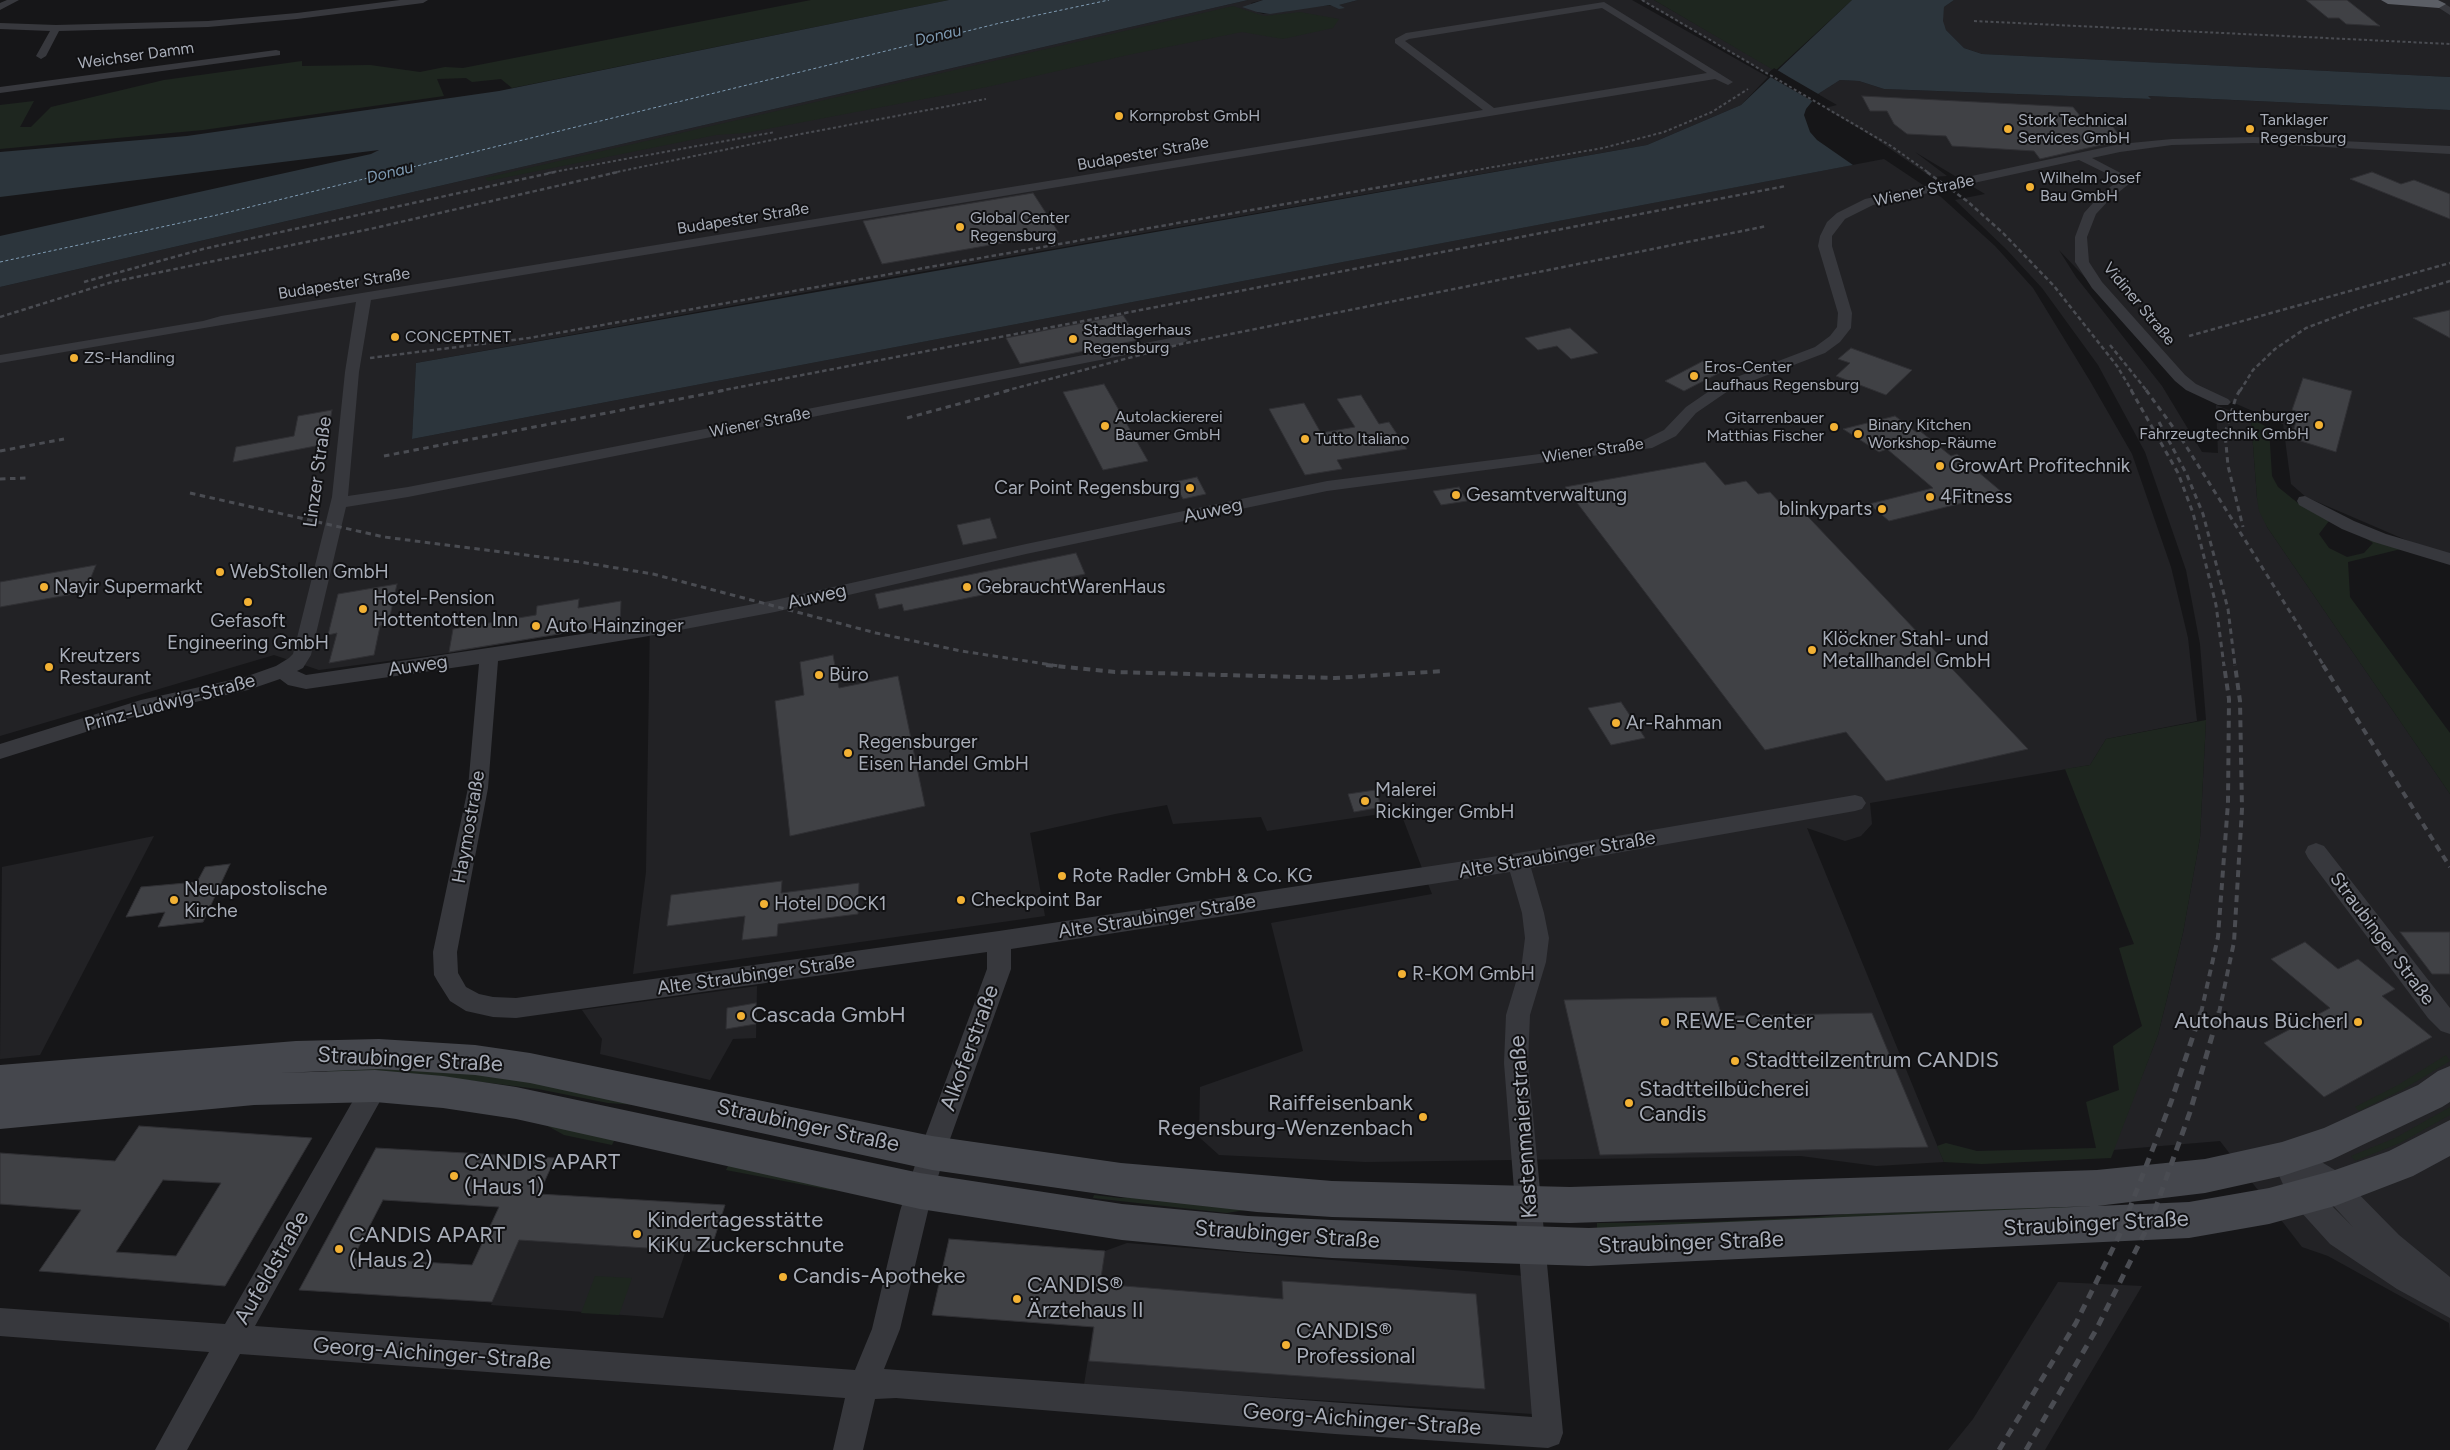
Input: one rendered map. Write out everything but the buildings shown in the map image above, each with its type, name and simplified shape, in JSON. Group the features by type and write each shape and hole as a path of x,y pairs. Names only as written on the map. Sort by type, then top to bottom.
{"highway":[{"path":"2388,0 2446,7"}],"main road":[{"name":"Straubinger Straße","path":"0,1081 296,1056 379,1054 440,1057 530,1068 932,1153 1120,1180 1256,1194 1332,1199 1527,1204 1607,1204 2097,1188 2205,1176 2291,1156 2368,1127 2430,1096 2450,1082"},
{"name":"Straubinger Straße","path":"0,1113 254,1089 375,1086 443,1092 516,1103 920,1191 1122,1222 1248,1234 1532,1246 1619,1247 2189,1220 2269,1206 2320,1193 2400,1164 2450,1137"}],"street":[{"path":"0,7 14,0"},
{"path":"0,26 56,28 249,21 423,0"},
{"name":"Budapester Straße","path":"0,359 1693,79 1723,79 1604,5 1401,38 1402,44 1492,112"},
{"path":"41,56 56,28"},
{"name":"Weichser Damm","path":"0,90 276,53"},
{"name":"Wiener Straße","path":"1349,483 1632,448 1660,440 1670,433 1691,410 1726,386 1820,350 1835,339 1844,328 1845,313 1825,246 1826,236 1832,225 1841,216 1882,198 2148,144 2225,139 2450,150"},
{"name":"Vidiner Straße","path":"2082,157 2128,180 2106,196 2090,213 2081,237 2082,262 2097,285 2180,378 2191,387 2222,402"},
{"name":"Linzer Straße","path":"283,671 302,655 339,503 352,372 364,298"},
{"name":"Wiener Straße","path":"339,503 408,492 1181,340"},
{"name":"Auweg","path":"283,671 295,680 306,682 489,656 775,606 1026,549 1349,483"},
{"path":"2305,501 2348,525 2380,538 2450,559"},
{"name":"Haymostraße","path":"458,994 446,975 445,952 478,788 489,656"},
{"name":"Prinz-Ludwig-Straße","path":"0,752 142,707 248,684 283,671"},
{"name":"Alte Straubinger Straße","path":"458,994 474,1004 516,1008 999,941 1518,862 1855,803"},
{"name":"Straubinger Straße","path":"2316,852 2437,1011 2450,1023"},
{"name":"Kastenmaierstraße","path":"1518,862 1533,913 1537,938 1534,962 1518,1015 1516,1036 1527,1204 1548,1433"},
{"name":"Alkoferstraße","path":"932,1153 999,969 999,941"},
{"name":"Aufeldstraße","path":"170,1450 375,1086"},
{"path":"848,1450 863,1385 886,1329 920,1191 932,1153"},
{"path":"2291,1156 2290,1171 2294,1183 2320,1193 2389,1245 2450,1295"},
{"path":"2320,1193 2340,1234 2407,1279 2450,1304"},
{"name":"Georg-Aichinger-Straße","path":"0,1322 863,1385 896,1383 1334,1419 1548,1433"}],"shaded area":[{"path":"811,0 949,0 512,88 501,79 472,82 466,78 437,79 444,96 203,130 0,149 0,105 34,101 20,127 31,127 51,107 164,80 302,61 302,66 370,65 420,72 445,67 463,68"},
{"path":"1248,0 1263,0 1251,3 1257,12 1263,14 1305,7 1339,5 1358,0 1632,0 1768,77 1741,105 1647,145 846,285 416,363 412,439 1884,159 1941,197 1995,246 2033,288 2132,454 2171,567 2188,638 2197,721 2106,739 2090,765 1870,803 1872,824 1861,836 1845,841 1807,828 1944,1162 1876,1166 1801,1156 1366,1162 1219,1155 1199,1137 1200,1087 1303,1051 1271,923 1432,894 1400,811 1267,831 1261,817 1173,824 1167,805 1115,814 1030,833 1045,916 633,974 646,872 650,619 449,653 319,670 274,655 0,736 0,287"},
{"path":"1640,0 1654,0 1773,69 1767,74"},
{"path":"1654,0 1852,0 1775,71"},
{"path":"1954,0 2450,0 2450,77 1982,54 1964,48 1946,30 1942,21 1944,7"},
{"path":"1233,6 1264,16 1300,12 1339,19 1333,28 1283,39 1242,32 1128,55 987,87 746,133 716,135 488,181 485,178"},
{"path":"1840,80 1859,81 1884,89 2150,99 2147,96 2450,110 2450,554 2420,546 2306,497 2291,484 2283,424 2183,381 2059,250 2076,277 2162,386 2202,452 2218,453 2216,405 2251,419 2257,498 2267,527 2450,794 2450,1333 2449,1323 2328,1256 2302,1247 2220,1141 2113,1150 2158,1035 2183,933 2200,838 2206,720 2200,644 2186,570 2145,452 2098,365 2042,288 2007,250 1955,200 1985,194 1915,152 1947,176 1931,177 1873,137 1825,108 1837,105 1818,94"},
{"path":"2251,419 2269,428 2272,476 2278,487 2299,504 2329,521 2319,534 2329,548 2347,557 2364,553 2373,543 2364,537 2401,549 2348,562 2350,597 2450,733 2450,794 2267,527 2259,511 2257,498"},
{"path":"2206,720 2200,838 2183,933 2158,1035 2111,1158 1982,1164 1944,1162 1937,1146 1946,1143 1977,1151 2096,1148 2086,1102 2119,1090 2113,1046 2142,1026 2119,948 2134,944 2065,769 2090,765 2106,739"},
{"path":"154,836 40,1055 0,1059 2,867"},
{"path":"757,986 756,1038 733,1039 710,1080 600,1054 602,1039 582,1010"},
{"path":"2446,1055 2450,1061 2404,1089 2359,1111 2355,1107 2398,1085"},
{"path":"332,1063 474,1070 636,1105 608,1103 538,1089 458,1079 326,1074"},
{"path":"2450,1107 2450,1115 2400,1143 2355,1161 2351,1156 2395,1138"},
{"path":"526,1114 617,1135 612,1145 564,1135"},
{"path":"731,1160 834,1184 831,1190 726,1170"},
{"path":"1094,1195 1120,1198 1145,1196 1251,1209 1227,1213 1093,1198"},
{"path":"2093,1206 1967,1215 1597,1228 1597,1223 1709,1222 1846,1214"},
{"path":"519,1240 686,1250 663,1318 491,1305"},
{"path":"1127,1243 1525,1276 1533,1414 1084,1385 1105,1251"},
{"path":"595,1276 632,1278 619,1315 581,1313"},
{"path":"2058,1282 2142,1286 2045,1450 1948,1450 1973,1419"}],"water":[{"name":"Donau","path":"949,0 1248,0 0,287 0,236 371,154 379,150 0,197 0,152 187,136 499,91"},
{"path":"1263,0 1358,0 1339,5 1345,8 1339,9 1330,5 1270,14 1242,7"},
{"path":"1852,0 1954,0 1944,7 1943,21 1946,30 1964,48 1982,54 2450,77 2450,110 2148,96 2151,99 1884,89 1859,81 1840,80 1818,94 1806,109 1804,115 1810,132 1817,140 1853,165 412,439 416,363 1647,145 1741,105"}],"pier":[{"path":"1774,68 1820,95 1814,102 1767,75"}],"ferry route":[{"path":"0,262 217,215 1000,23 1109,0"}],"railway":[{"path":"1642,0 1891,146 1929,173"},
{"path":"1974,21 2450,44"},
{"path":"1459,173 1603,148 1664,132 1712,112 1748,89"},
{"path":"612,173 801,134 986,99"},
{"path":"548,173 775,132"},
{"path":"84,282 203,249 555,172"},
{"path":"0,317 112,282 370,229 618,172"},
{"path":"370,358 529,338 1466,172"},
{"path":"1927,172 1967,201 2003,233 2054,286 2117,366 2132,391"},
{"path":"719,391 1786,186"},
{"path":"1005,391 1181,344 1767,226"},
{"path":"2189,336 2450,263"},
{"path":"2240,391 2253,370 2275,349 2306,328 2357,309 2450,281"},
{"path":"2110,345 2147,391"},
{"path":"384,456 726,390"},
{"path":"907,418 1010,390"},
{"path":"2131,390 2178,473 2193,513 2216,605 2224,666"},
{"path":"2146,390 2181,438 2324,666"},
{"path":"2240,390 2225,433 2228,466 2243,527"},
{"path":"2159,422 2187,475 2203,514 2228,609 2235,666"},
{"path":"0,451 64,439"},
{"path":"0,479 26,478"},
{"path":"190,493 384,537 580,562 653,574 876,633 961,651 1059,666"},
{"path":"1046,665 1115,672 1335,678 1445,671"},
{"path":"2201,1013 2218,937 2228,803 2229,699 2224,665"},
{"path":"2219,1013 2234,942 2242,809 2240,701 2235,665"},
{"path":"2323,665 2450,867"},
{"path":"1999,1450 2076,1323 2119,1236 2171,1102 2201,1012"},
{"path":"2026,1450 2096,1330 2152,1218 2190,1112 2219,1012"}],"place":[{"name":"Kornprobst GmbH","path":"1119,116"},
{"name":"Stork Technical Services GmbH","path":"2008,129"},
{"name":"Tanklager Regensburg","path":"2250,129"},
{"name":"Wilhelm Josef Bau GmbH","path":"2030,187"},
{"name":"Global Center Regensburg","path":"960,227"},
{"name":"CONCEPTNET","path":"395,337"},
{"name":"Stadtlagerhaus Regensburg","path":"1073,339"},
{"name":"ZS-Handling","path":"74,358"},
{"name":"Eros-Center Laufhaus Regensburg","path":"1694,376"},
{"name":"Orttenburger Fahrzeugtechnik GmbH","path":"2319,425"},
{"name":"Autolackiererei Baumer GmbH","path":"1105,426"},
{"name":"Gitarrenbauer Matthias Fischer","path":"1834,427"},
{"name":"Binary Kitchen Workshop-Räume","path":"1858,434"},
{"name":"Tutto Italiano","path":"1305,439"},
{"name":"GrowArt Profitechnik","path":"1940,466"},
{"name":"Car Point Regensburg","path":"1190,488"},
{"name":"Gesamtverwaltung","path":"1456,495"},
{"name":"4Fitness","path":"1930,497"},
{"name":"blinkyparts","path":"1882,509"},
{"name":"WebStollen GmbH","path":"220,572"},
{"name":"Nayir Supermarkt","path":"44,587"},
{"name":"GebrauchtWarenHaus","path":"967,587"},
{"name":"Gefasoft Engineering GmbH","path":"248,602"},
{"name":"Hotel-Pension Hottentotten Inn","path":"363,609"},
{"name":"Auto Hainzinger","path":"536,626"},
{"name":"Klöckner Stahl- und Metallhandel GmbH","path":"1812,650"},
{"name":"Kreutzers Restaurant","path":"49,667"},
{"name":"Büro","path":"819,675"},
{"name":"Ar-Rahman","path":"1616,723"},
{"name":"Regensburger Eisen Handel GmbH","path":"848,753"},
{"name":"Malerei Rickinger GmbH","path":"1365,801"},
{"name":"Rote Radler GmbH & Co. KG","path":"1062,876"},
{"name":"Neuapostolische Kirche","path":"174,900"},
{"name":"Checkpoint Bar","path":"961,900"},
{"name":"Hotel DOCK1","path":"764,904"},
{"name":"R-KOM GmbH","path":"1402,974"},
{"name":"Cascada GmbH","path":"741,1016"},
{"name":"REWE-Center","path":"1665,1022"},
{"name":"Autohaus Bücherl","path":"2358,1022"},
{"name":"Stadtteilzentrum CANDIS","path":"1735,1061"},
{"name":"Stadtteilbücherei Candis","path":"1629,1103"},
{"name":"Raiffeisenbank Regensburg-Wenzenbach","path":"1423,1117"},
{"name":"CANDIS APART (Haus 1)","path":"454,1176"},
{"name":"Kindertagesstätte KiKu Zuckerschnute","path":"637,1234"},
{"name":"CANDIS APART (Haus 2)","path":"339,1249"},
{"name":"Candis-Apotheke","path":"783,1277"},
{"name":"CANDIS® Ärztehaus II","path":"1017,1299"},
{"name":"CANDIS® Professional","path":"1286,1345"}]}
